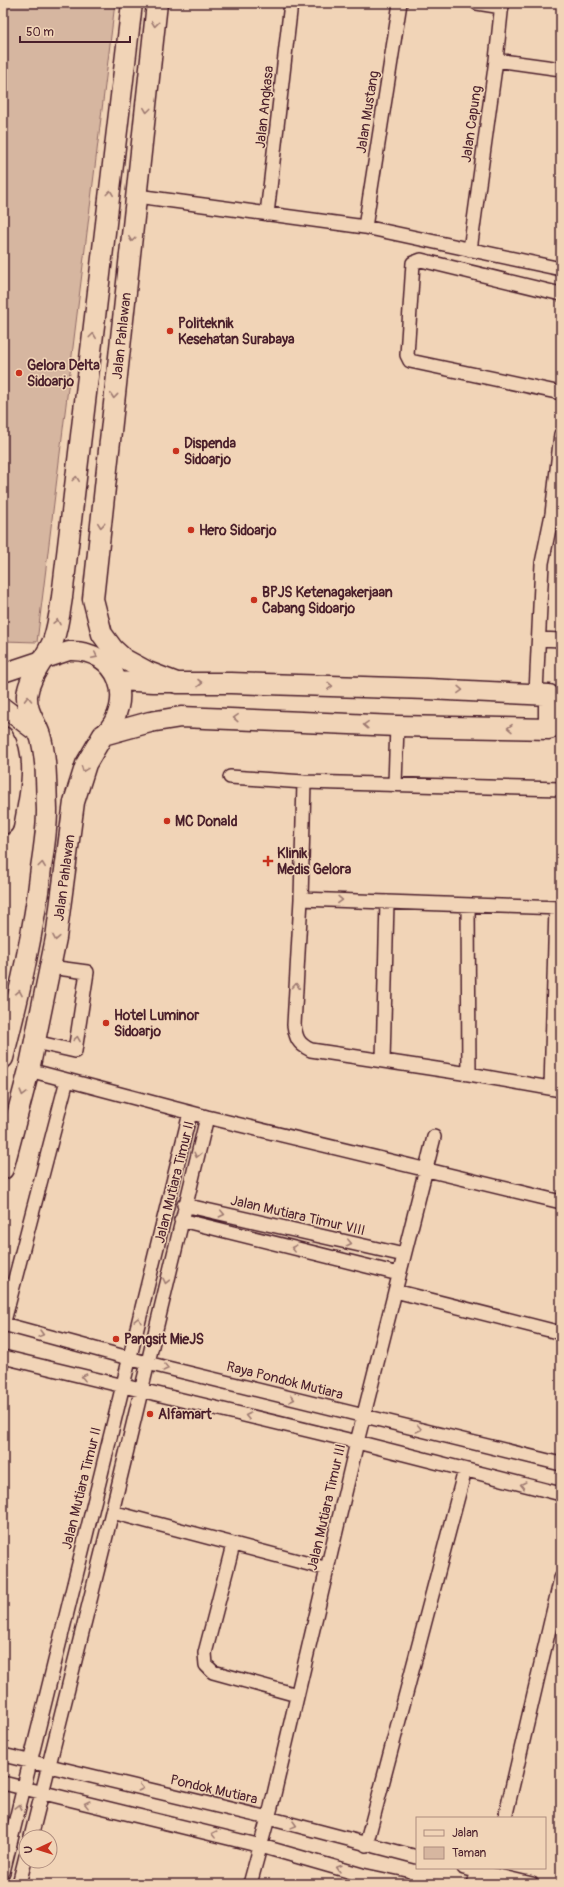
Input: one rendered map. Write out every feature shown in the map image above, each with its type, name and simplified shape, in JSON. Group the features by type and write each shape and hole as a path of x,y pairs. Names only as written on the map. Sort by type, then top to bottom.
{"main road":[{"name":"Jalan Pahlawan","path":"3,1058 18,1001 38,892 47,819 46,777 40,735 29,710 27,698 29,685 34,673 44,659 53,640 62,597 132,3"},
{"name":"Jalan Pahlawan","path":"158,3 93,599 102,634 113,649 124,658 148,672 177,682 549,694"},
{"name":"Jalan Pahlawan","path":"3,1169 29,1070 56,938 74,802 86,764 103,735 112,727 118,716 121,704 121,692 118,680 106,662 88,652 69,650 44,659"},
{"path":"3,672 44,659"},
{"path":"118,680 153,683 177,682"},
{"path":"103,735 150,722 181,717 397,726 555,729 549,694"},
{"path":"3,707 40,735"},
{"path":"3,737 8,745 10,772 3,824"}],"street":[{"name":"Jalan Angkasa","path":"268,214 291,3"},
{"name":"Jalan Mustang","path":"365,227 400,3"},
{"path":"477,3 502,5"},
{"name":"Jalan Capung","path":"470,250 502,5"},
{"path":"496,60 561,69"},
{"path":"137,196 365,227 561,269"},
{"path":"561,294 421,260 415,261 413,263 407,355 410,361 561,393"},
{"path":"549,694 539,639 542,563 556,514 561,434"},
{"path":"539,639 561,640"},
{"path":"395,784 397,726"},
{"path":"230,777 307,782 561,789"},
{"path":"305,899 559,908 556,1089 311,1050 302,1046 296,1038 294,1025 305,899 307,782"},
{"path":"383,1061 387,902"},
{"path":"468,905 469,1074"},
{"path":"35,1042 75,1050 87,972 50,967"},
{"path":"29,1070 190,1113 425,1168 561,1202"},
{"path":"3,1324 67,1080"},
{"name":"Jalan Mutiara Timur II","path":"3,1872 190,1113"},
{"name":"Jalan Mutiara Timur II","path":"33,1829 112,1512 184,1205 207,1117"},
{"name":"Jalan Mutiara Timur III","path":"250,1884 268,1818 357,1442 434,1137"},
{"name":"Jalan Mutiara Timur VIII","path":"184,1205 404,1255"},
{"path":"181,1220 399,1274"},
{"path":"395,1291 561,1333"},
{"name":"Raya Pondok Mutiara","path":"3,1324 147,1364 561,1464"},
{"path":"3,1358 357,1442 561,1494"},
{"path":"366,1845 465,1470"},
{"path":"112,1512 328,1569"},
{"path":"233,1545 205,1653 206,1665 213,1672 297,1695"},
{"path":"505,1817 561,1578"},
{"name":"Pondok Mutiara","path":"3,1755 268,1818 366,1845 416,1857"},
{"path":"3,1783 261,1846 361,1879 404,1884"},
{"path":"19,1884 23,1869"},
{"path":"472,1869 487,1871 532,1884"},
{"path":"474,1884 487,1871"}],"green space":[{"path":"3,3 115,3 37,642 3,641"}],"place":[{"name":"Politeknik Kesehatan Surabaya","path":"170,331"},
{"name":"Gelora Delta Sidoarjo","path":"19,373"},
{"name":"Dispenda Sidoarjo","path":"176,451"},
{"name":"Hero Sidoarjo","path":"191,530"},
{"name":"BPJS Ketenagakerjaan Cabang Sidoarjo","path":"254,600"},
{"name":"MC Donald","path":"167,821"},
{"name":"Klinik Medis Gelora","path":"268,861"},
{"name":"Hotel Luminor Sidoarjo","path":"106,1023"},
{"name":"Pangsit MieJS","path":"116,1339"},
{"name":"Alfamart","path":"150,1414"}]}
